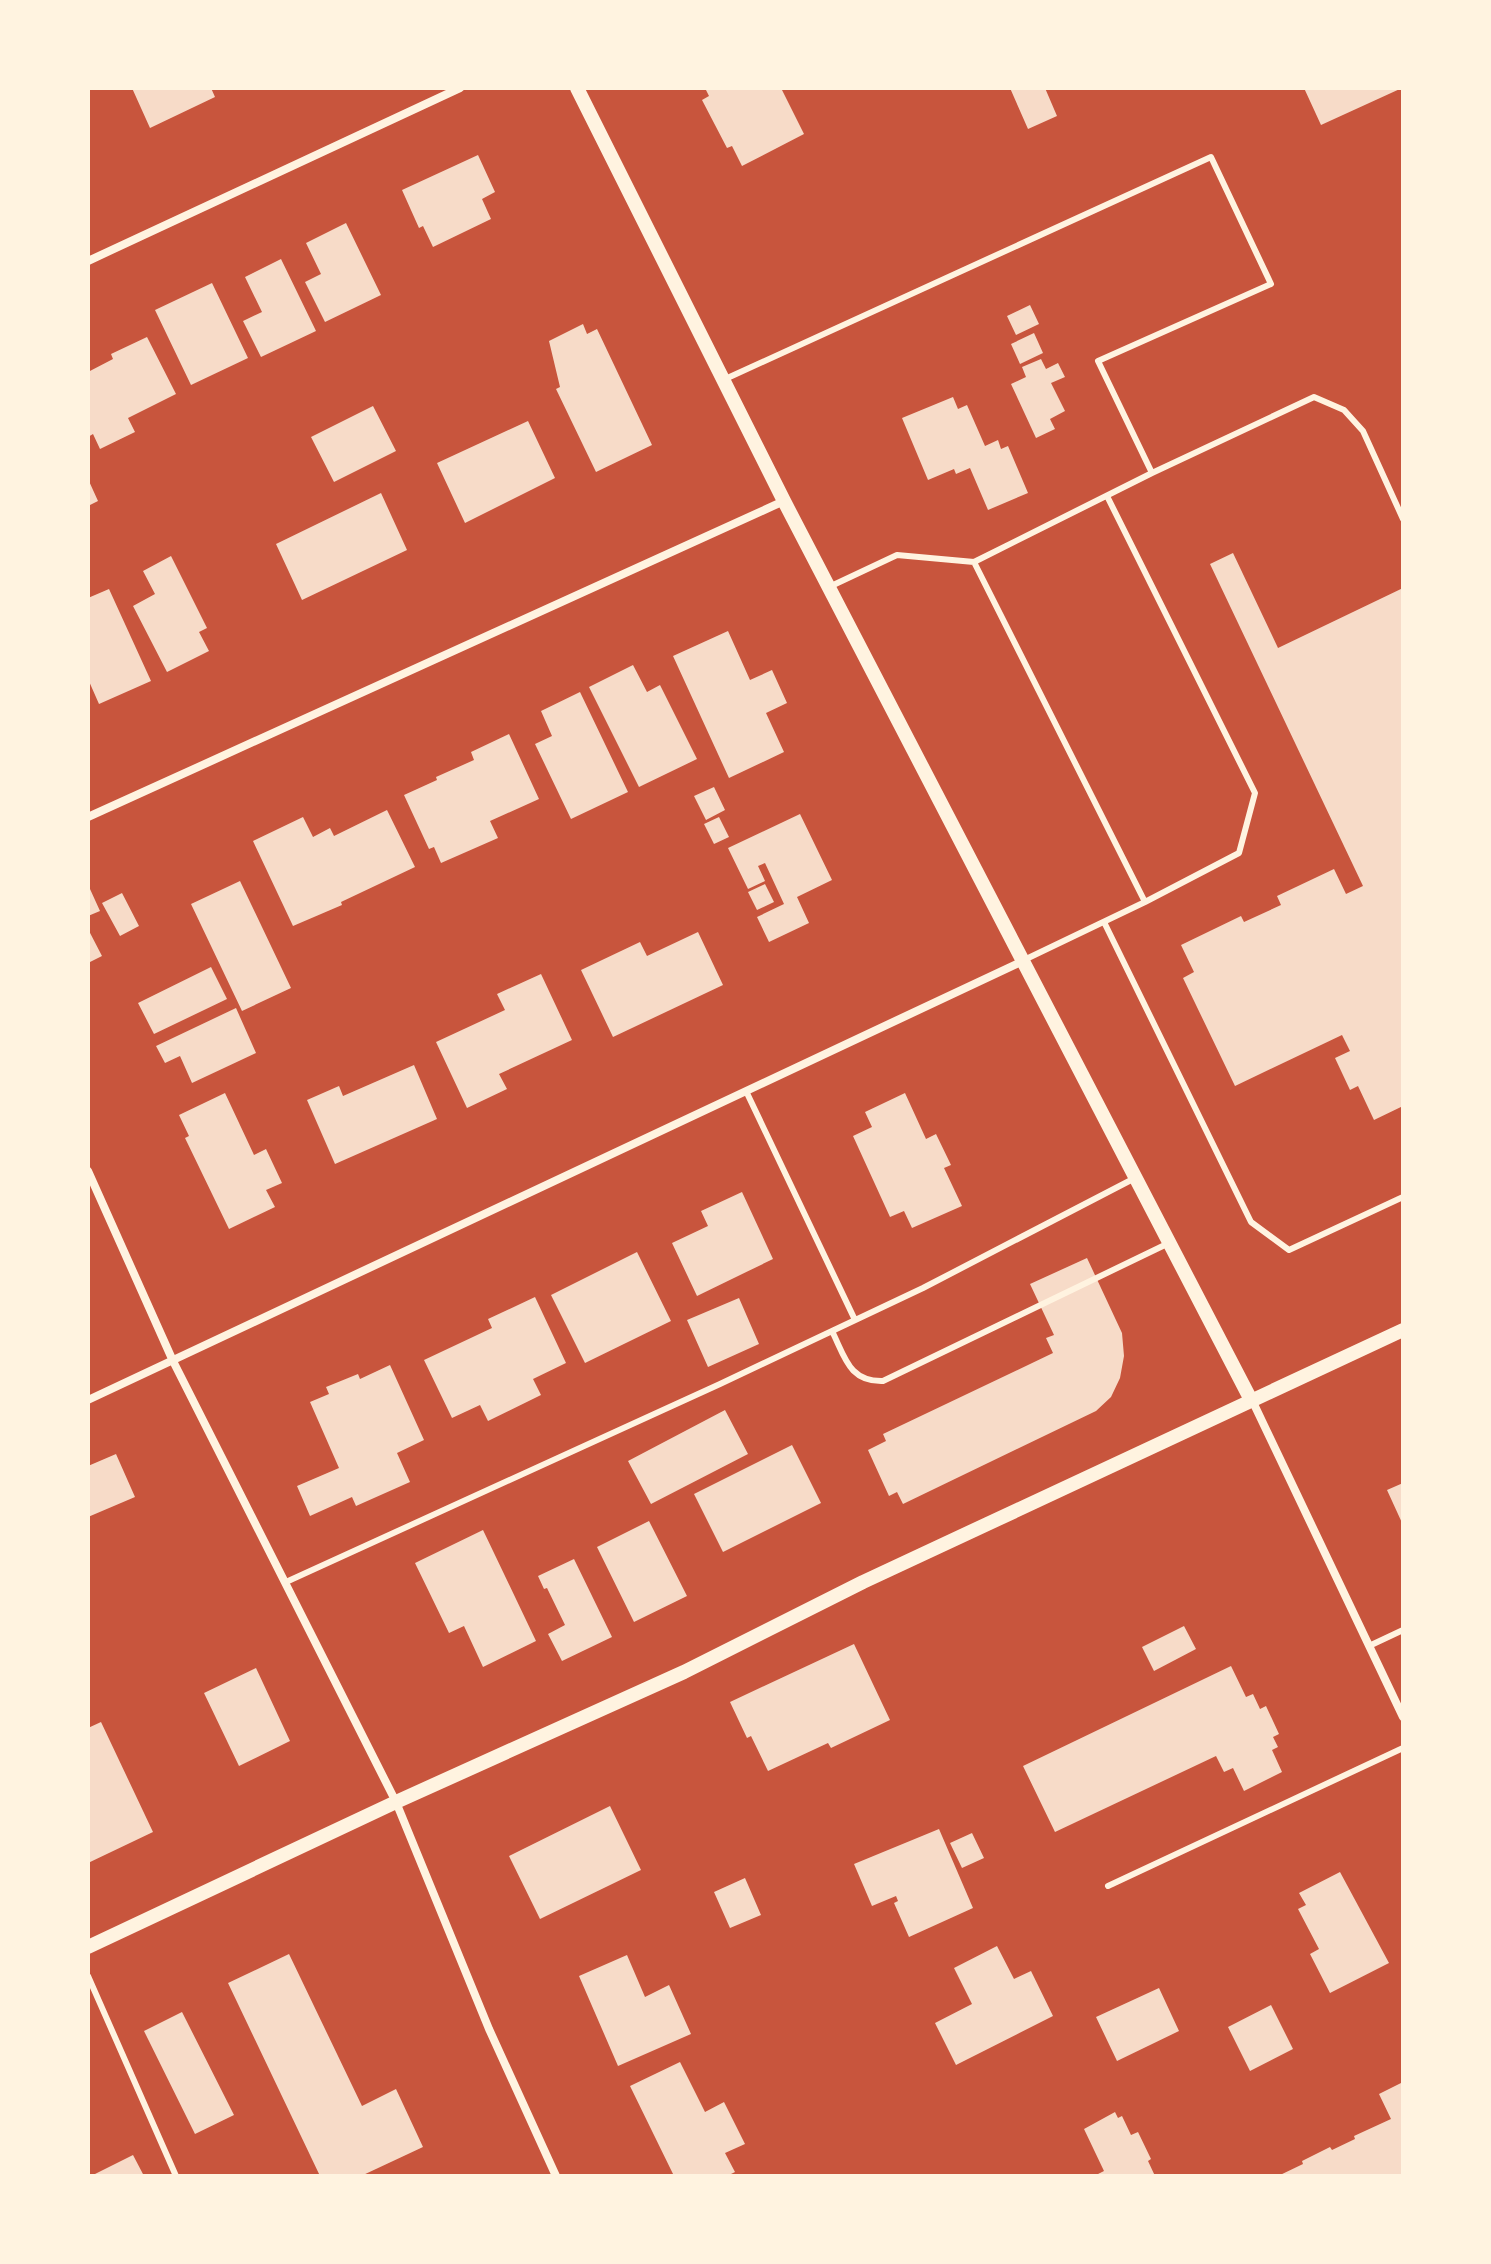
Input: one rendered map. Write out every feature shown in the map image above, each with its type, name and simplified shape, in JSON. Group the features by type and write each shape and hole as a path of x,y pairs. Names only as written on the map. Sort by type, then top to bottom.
{"street":[{"path":"88,261 460,88"},
{"path":"577,88 784,501 1251,1400 1403,1717"},
{"path":"88,817 784,501"},
{"path":"88,1400 1023,961"},
{"path":"88,1171 173,1361 396,1802 489,2029 556,2176"},
{"path":"88,1947 396,1802 684,1672 863,1582 1403,1330"}],"lane":[{"path":"723,380 1211,157 1271,284 1098,361 1152,473"},
{"path":"829,587 897,555 974,562 1314,397 1344,410 1363,431 1403,519"},
{"path":"1023,961 1239,853 1255,793 1107,496"},
{"path":"974,562 1145,902"},
{"path":"1104,922 1251,1222 1289,1250 1403,1197"},
{"path":"746,1091 855,1320"},
{"path":"286,1582 832,1331 1136,1178"},
{"path":"832,1331 853,1373 872,1381 883,1381 1170,1243"},
{"path":"1369,1646 1403,1630"},
{"path":"1108,1886 1403,1748"},
{"path":"88,1976 176,2176"}],"building":[{"path":"132,88 211,88 215,97 150,128"},
{"path":"705,88 781,88 804,134 742,166 732,146 727,148 702,100 709,96"},
{"path":"1010,88 1045,88 1057,116 1028,129"},
{"path":"1304,88 1402,88 1321,125"},
{"path":"478,155 495,192 482,199 491,219 433,247 423,226 419,228 402,190"},
{"path":"346,223 381,295 325,322 305,282 321,274 306,243"},
{"path":"281,259 316,331 261,357 243,321 262,312 245,277"},
{"path":"212,283 248,358 191,385 155,310"},
{"path":"1030,305 1039,324 1016,335 1007,316"},
{"path":"583,324 587,334 597,329 652,445 596,472 556,389 560,387 549,341"},
{"path":"1034,333 1043,353 1020,364 1011,344"},
{"path":"147,337 176,394 128,418 135,432 100,449 93,434 88,437 88,372 113,359 111,354"},
{"path":"1041,359 1046,369 1058,363 1065,377 1051,383 1065,411 1050,419 1055,429 1036,438 1011,384 1026,377 1022,367"},
{"path":"953,397 958,409 967,405 985,446 998,440 1001,449 1008,446 1028,493 988,510 970,468 956,474 954,469 928,480 902,418"},
{"path":"373,406 396,451 334,482 311,437"},
{"path":"528,421 555,478 465,523 437,463"},
{"path":"88,479 98,501 88,506"},
{"path":"381,493 407,550 302,600 276,544"},
{"path":"1233,553 1278,648 1403,588 1403,1106 1374,1120 1358,1086 1350,1090 1335,1058 1350,1051 1342,1035 1235,1086 1183,978 1194,972 1181,945 1241,916 1244,922 1281,905 1277,896 1334,869 1346,894 1363,886 1210,564"},
{"path":"171,556 207,628 199,632 209,651 167,672 133,606 155,594 143,571"},
{"path":"109,589 151,681 99,704 88,679 88,598"},
{"path":"728,631 750,680 772,670 787,703 766,713 784,752 729,778 673,656"},
{"path":"633,665 647,692 660,685 697,759 639,787 589,687"},
{"path":"580,692 628,792 571,819 535,744 552,736 541,711"},
{"path":"509,734 539,799 490,821 498,838 441,863 434,847 429,849 404,795 474,760 471,752"},
{"path":"714,787 725,810 706,820 694,796"},
{"path":"387,810 415,867 341,902 342,905 293,926 253,841 303,817 313,837 330,828 334,836"},
{"path":"800,814 832,880 797,897 809,923 769,942 757,917 784,904 765,863 758,866 765,881 748,889 728,848"},
{"path":"719,817 729,837 714,844 704,824"},
{"path":"240,881 291,988 242,1011 191,904"},
{"path":"765,884 774,902 757,910 748,892"},
{"path":"88,890 100,911 88,916"},
{"path":"122,893 139,926 120,936 102,903"},
{"path":"88,929 102,956 88,963"},
{"path":"698,932 723,985 613,1037 581,970 640,942 647,956"},
{"path":"211,967 227,999 154,1034 138,1003"},
{"path":"541,974 572,1040 499,1074 507,1089 467,1108 436,1042 505,1010 497,994"},
{"path":"236,1008 256,1053 192,1083 180,1056 165,1063 156,1046"},
{"path":"414,1065 437,1119 335,1164 307,1100 339,1086 343,1096"},
{"path":"225,1093 254,1155 266,1149 282,1183 266,1190 275,1207 229,1229 185,1138 189,1136 179,1115"},
{"path":"905,1093 926,1139 936,1134 951,1165 944,1168 962,1206 912,1228 904,1211 890,1217 853,1136 872,1127 865,1112"},
{"path":"742,1192 773,1259 697,1296 672,1243 708,1226 701,1211"},
{"path":"637,1252 671,1321 585,1363 551,1295"},
{"path":"1087,1258 1122,1333 1124,1356 1120,1378 1111,1397 1096,1411 903,1504 897,1492 889,1496 868,1450 886,1441 883,1434 1053,1353 1046,1338 1054,1335 1030,1284"},
{"path":"535,1297 566,1363 533,1379 541,1395 488,1421 480,1405 452,1418 424,1360 492,1328 488,1319"},
{"path":"739,1298 759,1344 708,1367 687,1320"},
{"path":"390,1365 424,1440 397,1453 410,1482 356,1506 352,1497 310,1516 297,1486 339,1468 310,1402 329,1394 326,1387 358,1374 360,1379"},
{"path":"725,1410 748,1454 651,1504 628,1461"},
{"path":"792,1445 821,1503 723,1552 694,1494"},
{"path":"116,1454 135,1497 88,1517 88,1466"},
{"path":"1403,1483 1403,1525 1387,1490"},
{"path":"649,1521 687,1596 634,1622 597,1547"},
{"path":"483,1530 536,1641 483,1667 464,1626 449,1633 415,1563"},
{"path":"574,1559 612,1637 562,1661 548,1634 565,1625 538,1576"},
{"path":"1184,1626 1196,1649 1154,1671 1142,1647"},
{"path":"854,1644 890,1720 831,1748 828,1743 768,1771 751,1736 747,1738 730,1702"},
{"path":"1231,1666 1246,1697 1253,1694 1260,1709 1266,1706 1279,1734 1273,1737 1278,1747 1272,1750 1282,1772 1244,1791 1233,1768 1224,1772 1216,1756 1055,1832 1023,1766"},
{"path":"256,1668 290,1741 239,1766 204,1693"},
{"path":"101,1722 153,1832 88,1863 88,1728"},
{"path":"610,1806 641,1870 540,1919 509,1856"},
{"path":"939,1829 973,1908 909,1937 894,1903 898,1901 896,1896 872,1906 854,1864"},
{"path":"972,1833 984,1858 962,1868 950,1843"},
{"path":"1340,1872 1389,1963 1330,1993 1310,1954 1319,1949 1298,1909 1306,1905 1299,1893"},
{"path":"745,1878 761,1915 730,1928 714,1892"},
{"path":"997,1946 1014,1979 1031,1971 1053,2016 956,2065 935,2023 972,2004 954,1968"},
{"path":"289,1954 362,2106 396,2089 423,2147 361,2176 320,2176 228,1983"},
{"path":"627,1955 645,1997 669,1985 691,2034 618,2066 579,1976"},
{"path":"1159,1988 1179,2031 1117,2061 1096,2017"},
{"path":"1271,2005 1293,2049 1250,2071 1228,2027"},
{"path":"182,2012 234,2115 195,2134 144,2031"},
{"path":"680,2062 705,2112 724,2102 745,2144 725,2153 735,2172 727,2176 674,2176 630,2086"},
{"path":"1403,2082 1403,2176 1278,2176 1303,2164 1302,2161 1330,2147 1332,2150 1391,2119 1379,2094"},
{"path":"1115,2112 1118,2118 1122,2116 1131,2135 1138,2132 1155,2176 1094,2176 1104,2171 1084,2129"},
{"path":"133,2155 144,2176 91,2176"}]}
